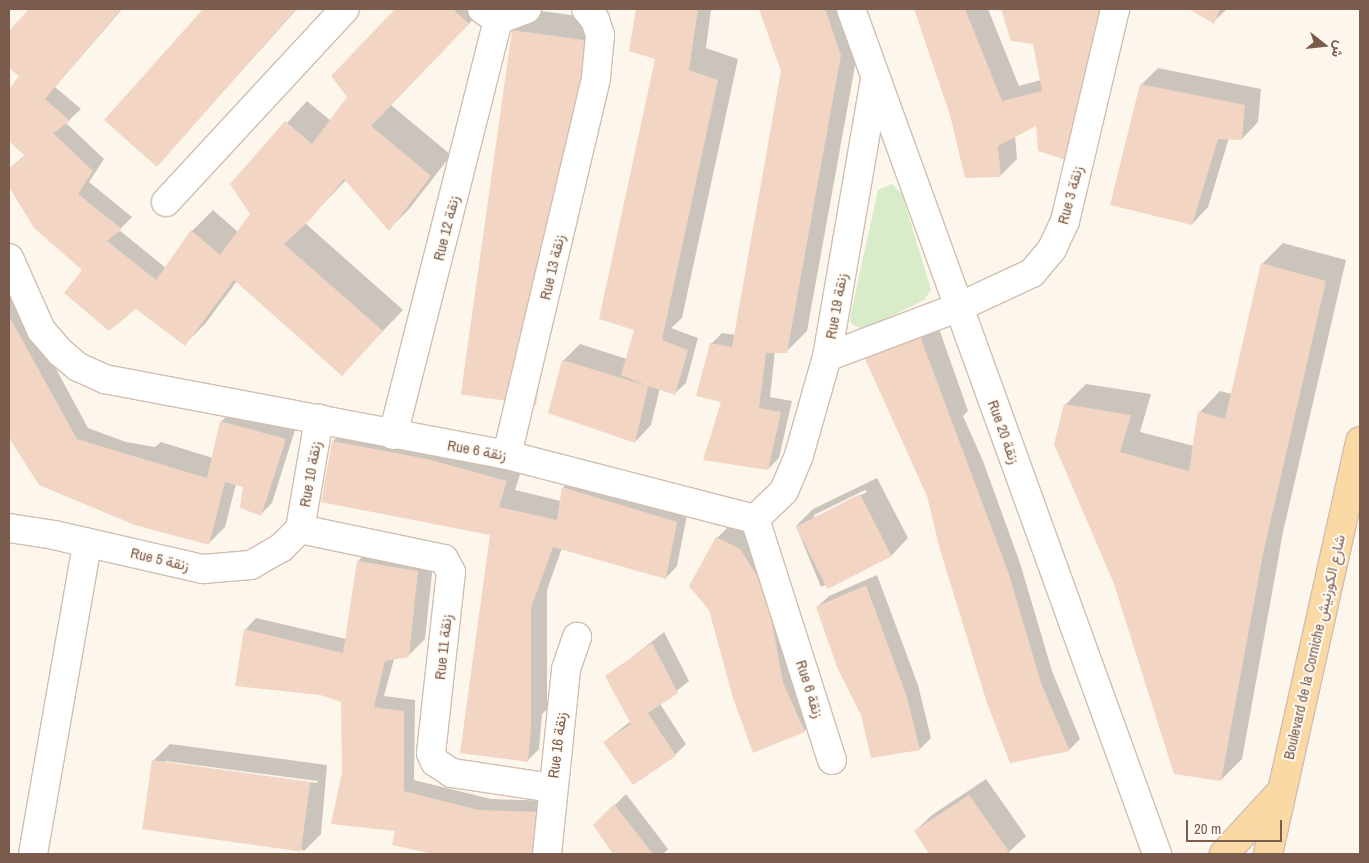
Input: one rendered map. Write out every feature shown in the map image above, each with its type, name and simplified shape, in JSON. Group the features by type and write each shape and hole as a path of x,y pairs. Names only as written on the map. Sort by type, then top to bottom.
{"main road":[{"name":"Boulevard de la Corniche شارع الكورنيش","path":"1268,854 1360,441"},
{"path":"1224,854 1281,791"}],"street":[{"path":"166,202 345,9"},
{"path":"490,14 527,9"},
{"name":"Rue 13 زنقة","path":"508,455 596,78 600,35 595,20 586,9"},
{"name":"Rue 20 زنقة","path":"851,9 1156,854"},
{"name":"Rue 3 زنقة","path":"826,358 959,307 1032,273 1052,249 1065,221 1115,9"},
{"name":"Rue 12 زنقة","path":"393,435 490,14"},
{"name":"Rue 19 زنقة","path":"755,519 784,491 799,455 826,358 876,77"},
{"name":"Rue 6 زنقة","path":"9,258 42,330 60,352 78,367 106,379 319,419 393,435 508,455 755,519 832,760"},
{"name":"Rue 10 زنقة","path":"300,529 319,419"},
{"name":"Rue 5 زنقة","path":"9,528 203,569 236,568 252,565 281,548 300,529"},
{"name":"Rue 11 زنقة","path":"300,529 444,560 451,572 431,753 435,762 452,773 552,788"},
{"path":"33,854 87,543"},
{"name":"Rue 16 زنقة","path":"547,854 552,788 566,669 577,637"}],"green space":[{"path":"892,184 902,194 931,290 924,300 866,329 857,327 850,322 851,313 878,190"}],"building":[{"path":"29,9 121,9 45,99 70,121 53,133 93,171 78,194 122,229 107,241 156,280 191,230 220,255 250,214 230,184 285,121 312,144 347,97 331,76 395,9 453,9 469,24 371,126 431,176 389,231 344,179 310,220 284,244 383,331 342,376 234,280 185,346 136,309 109,331 64,293 82,270 34,228 9,187 9,169 25,156 9,141 9,89 19,76 9,68 9,31"},
{"path":"203,9 296,9 157,167 104,120"},
{"path":"636,9 698,9 689,70 718,80 662,340 688,350 675,395 621,375 634,330 599,319 655,59 629,51"},
{"path":"759,9 825,9 841,55 787,353 766,353 759,408 781,412 768,470 703,460 721,402 696,396 710,343 732,347 781,71"},
{"path":"914,9 965,9 1002,101 1042,91 1033,44 1011,41 1001,9 1103,9 1066,160 1038,151 1036,126 998,146 1001,177 965,178 950,115"},
{"path":"1189,9 1220,9 1214,24"},
{"path":"512,30 587,41 536,405 461,394"},
{"path":"1140,84 1245,105 1242,140 1218,139 1192,225 1110,205"},
{"path":"1261,263 1326,281 1263,554 1221,781 1174,774 1114,584 1054,444 1064,404 1131,415 1120,452 1189,471 1198,411 1225,419"},
{"path":"9,316 77,439 207,478 220,421 286,439 261,516 240,508 243,487 225,482 209,545 135,525 39,485 9,438"},
{"path":"920,336 1009,574 1041,683 1070,751 1010,763 987,703 939,546 927,496 865,359"},
{"path":"562,360 648,386 635,443 548,413"},
{"path":"332,441 427,459 507,481 499,507 557,520 562,487 677,522 666,579 553,547 531,608 531,727 528,762 460,753 490,535 321,502"},
{"path":"860,494 892,556 828,589 796,527"},
{"path":"716,537 740,549 766,590 783,682 805,732 753,753 733,698 709,610 689,586"},
{"path":"357,561 418,571 409,657 385,661 374,707 404,711 404,791 479,810 540,812 534,854 433,854 392,845 395,831 331,824 342,772 341,702 320,695 235,686 244,629 343,653"},
{"path":"866,585 907,697 920,750 871,758 861,715 837,667 816,607"},
{"path":"652,643 678,693 648,713 676,756 633,785 603,742 631,724 605,676"},
{"path":"152,760 310,782 301,852 142,829"},
{"path":"969,795 1010,853 929,854 914,831"},
{"path":"614,804 653,854 613,854 593,825"}]}
